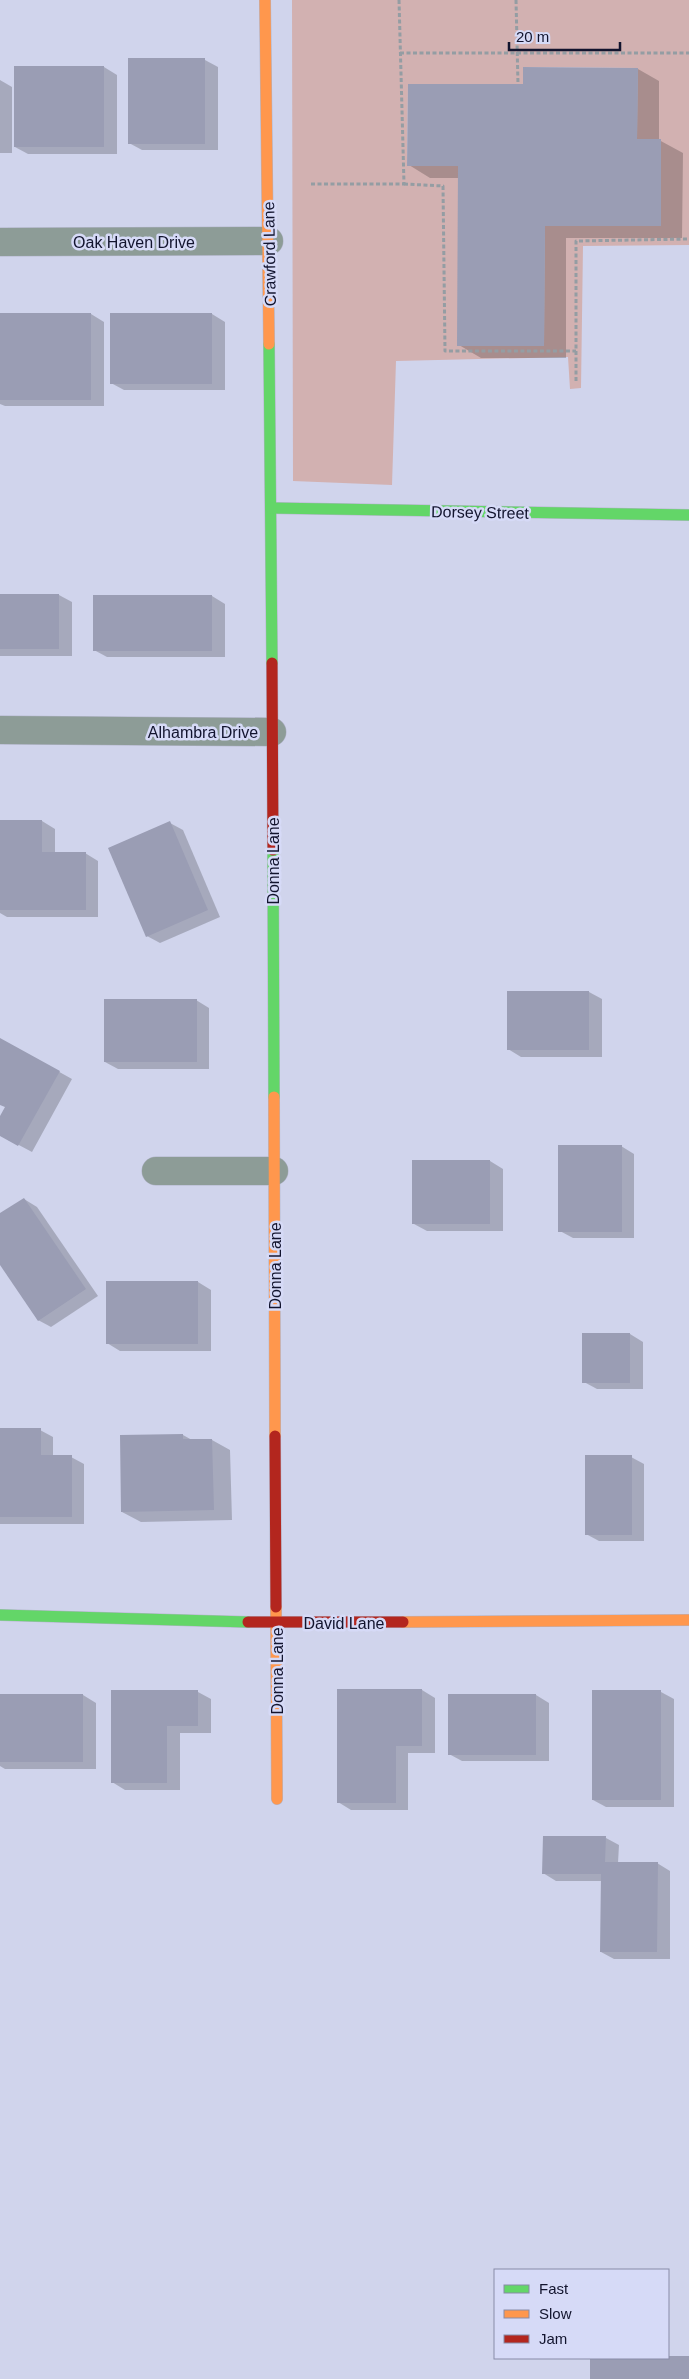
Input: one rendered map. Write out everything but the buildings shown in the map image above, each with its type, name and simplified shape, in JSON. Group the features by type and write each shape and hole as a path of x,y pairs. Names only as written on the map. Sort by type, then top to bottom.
{"street":[{"name":"Crawford Lane","path":"265,0 271,508"},
{"name":"Oak Haven Drive","path":"0,242 269,241"},
{"name":"Dorsey Street","path":"271,508 689,516"},
{"name":"Alhambra Drive","path":"0,730 272,732 271,508"},
{"name":"Donna Lane","path":"272,732 277,1799"},
{"path":"156,1171 274,1171"},
{"name":"David Lane","path":"0,1615 277,1623 689,1620"}],"path":[{"path":"399,0 404,184"},
{"path":"516,0 518,84"},
{"path":"400,53 689,52"},
{"path":"310,184 443,186 445,351 576,351"},
{"path":"576,381 576,241 689,239"}],"shaded area":[{"path":"292,0 689,0 689,245 583,246 581,388 570,389 568,357 396,361 392,485 293,481","holes":["523,67 638,68 637,139 661,139 661,226 545,226 544,346 458,346 458,166 407,166 408,84 523,84"]}],"traffic: fast":[{"path":"269,344 272,663"},
{"path":"271,508 689,515"},
{"path":"273,850 274,1097"},
{"path":"0,1615 248,1622"}],"traffic: slow":[{"path":"265,0 269,344"},
{"path":"274,1097 275,1436"},
{"path":"276,1607 277,1799"},
{"path":"403,1622 689,1620"}],"traffic: jam":[{"path":"272,663 273,850"},
{"path":"275,1436 276,1607"},
{"path":"248,1622 403,1622"}]}
